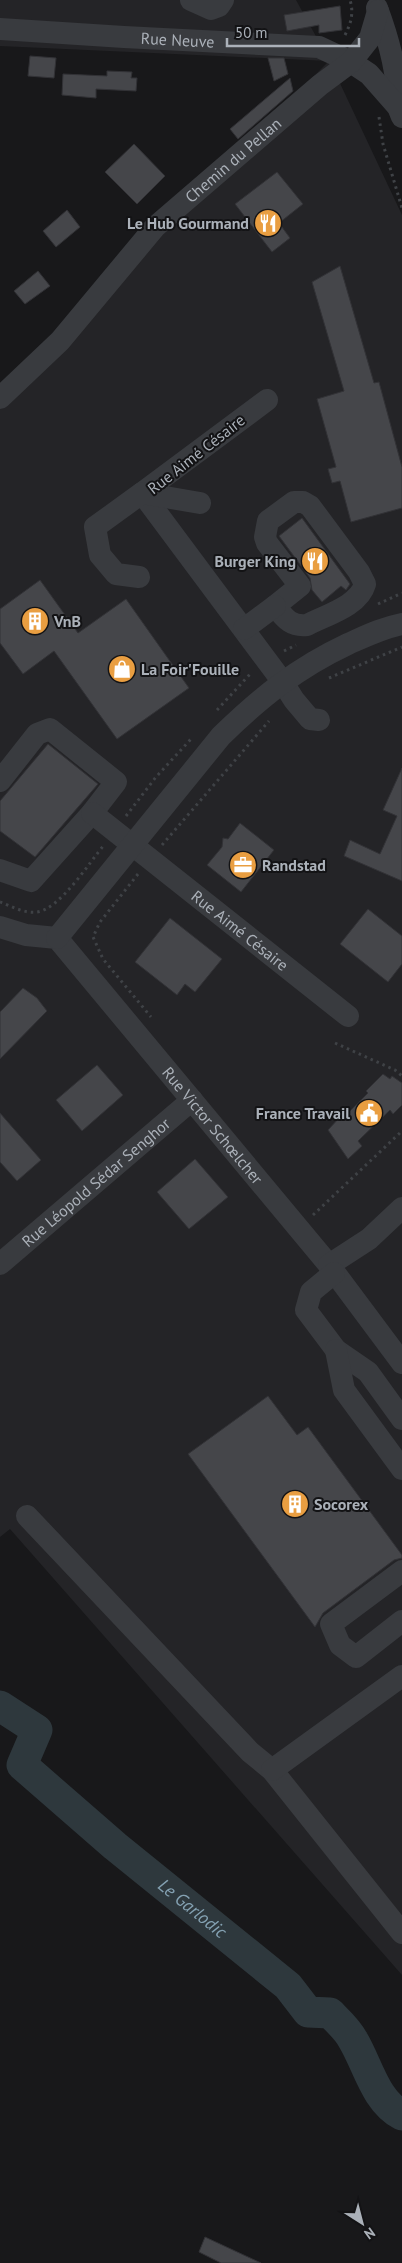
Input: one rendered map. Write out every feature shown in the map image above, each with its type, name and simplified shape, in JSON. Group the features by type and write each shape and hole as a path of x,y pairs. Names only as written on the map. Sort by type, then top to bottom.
{"street":[{"path":"191,0 210,9 220,6 222,0"},
{"path":"352,63 370,38 376,6"},
{"path":"376,6 394,34 398,85 393,113"},
{"name":"Rue Neuve","path":"0,29 124,38 310,46 319,47 352,63"},
{"path":"352,63 385,46 394,34"},
{"path":"352,63 379,84 393,113"},
{"name":"Chemin du Pellan","path":"0,398 60,341 155,227 320,85 352,63"},
{"name":"Rue Aimé Césaire","path":"267,400 142,493 310,719 319,720"},
{"path":"139,577 116,574 100,555 95,527 142,493 200,503"},
{"path":"244,629 300,586 267,543 265,529 268,521 286,507 294,502 303,502 310,506 359,572 365,584 362,593 355,600 307,625 291,624 275,606"},
{"path":"0,927 26,935 57,938 220,736 251,706 288,690 325,655 396,623"},
{"path":"0,780 37,734 50,729 116,782 92,813 31,880 0,870"},
{"name":"Rue Aimé Césaire","path":"92,813 348,1016"},
{"name":"Rue Victor Schœlcher","path":"57,938 332,1269 402,1363"},
{"name":"Rue Léopold Sédar Senghor","path":"0,1264 192,1100"},
{"path":"402,1208 369,1239 332,1269 311,1292 306,1310 336,1350 368,1372 402,1419"},
{"path":"336,1350 344,1390 402,1469"},
{"path":"27,1516 250,1752 272,1770 402,1933"},
{"path":"402,1571 331,1624 340,1645 356,1657 402,1621"},
{"path":"272,1770 402,1676"}],"path":[{"path":"350,0 353,9 350,27 352,63"},
{"path":"393,113 383,144 402,208"},
{"path":"320,682 402,647"},
{"path":"153,1019 104,959 94,938 100,922 150,858 278,711 288,690"},
{"path":"335,1043 395,1070 402,1076"},
{"path":"313,1215 402,1131"},
{"path":"307,1207 320,1222"}],"shaded area":[{"path":"0,0 296,0 329,60 402,215 402,1975 10,1529 0,1537 0,391 329,61 0,46"}],"building":[{"path":"340,6 342,30 319,33 319,25 287,31 284,15"},
{"path":"30,56 56,58 54,78 28,76"},
{"path":"268,58 284,58 288,74 274,81"},
{"path":"107,71 132,72 131,78 137,78 136,91 96,89 96,98 62,95 63,74 107,76"},
{"path":"290,78 293,91 238,139 230,129"},
{"path":"134,144 165,176 137,204 105,172"},
{"path":"277,172 303,204 279,223 290,238 272,252 235,204"},
{"path":"67,210 80,227 56,247 43,231"},
{"path":"340,266 374,383 379,382 402,467 402,508 351,522 340,481 332,483 328,469 336,467 317,399 344,391 312,282"},
{"path":"38,271 50,286 25,304 14,291"},
{"name":"Burger King","path":"302,518 350,584 346,590 341,586 322,602 312,590 310,578 279,536"},
{"name":"La Foir'Fouille","path":"40,580 78,633 126,599 189,688 117,739 54,651 23,674 0,643 0,609"},
{"path":"48,744 98,784 35,857 0,831 0,801"},
{"path":"402,768 402,881 344,856 350,840 380,854 397,816 383,810"},
{"path":"240,823 274,850 241,892 207,865 222,847 223,838 228,839"},
{"path":"368,909 402,936 402,964 388,982 340,944"},
{"path":"170,918 222,959 195,992 185,984 177,995 135,962"},
{"path":"23,988 37,998 47,1011 0,1059 0,1012"},
{"path":"97,1065 123,1095 82,1131 56,1100"},
{"path":"383,1074 390,1079 392,1076 402,1083 402,1105 393,1114 390,1110 358,1141 362,1146 348,1159 328,1130 368,1093 366,1091"},
{"path":"0,1113 41,1160 17,1181 0,1162"},
{"path":"195,1159 228,1197 189,1229 157,1192"},
{"name":"Socorex","path":"268,1396 297,1435 308,1427 402,1555 402,1558 394,1560 323,1613 315,1627 188,1454"},
{"path":"205,2237 261,2263 221,2263 199,2252"}],"waterway":[{"name":"Le Garlodic","path":"0,1706 37,1730 22,1765 115,1846 288,1986 308,2012 330,2013 351,2036 373,2082 385,2101 402,2115"}],"place":[{"name":"Le Hub Gourmand","path":"268,223"},
{"name":"Burger King","path":"315,561"},
{"name":"VnB","path":"35,621"},
{"name":"La Foir'Fouille","path":"122,669"},
{"name":"Randstad","path":"243,865"},
{"name":"France Travail","path":"369,1113"},
{"name":"Socorex","path":"295,1504"}]}
